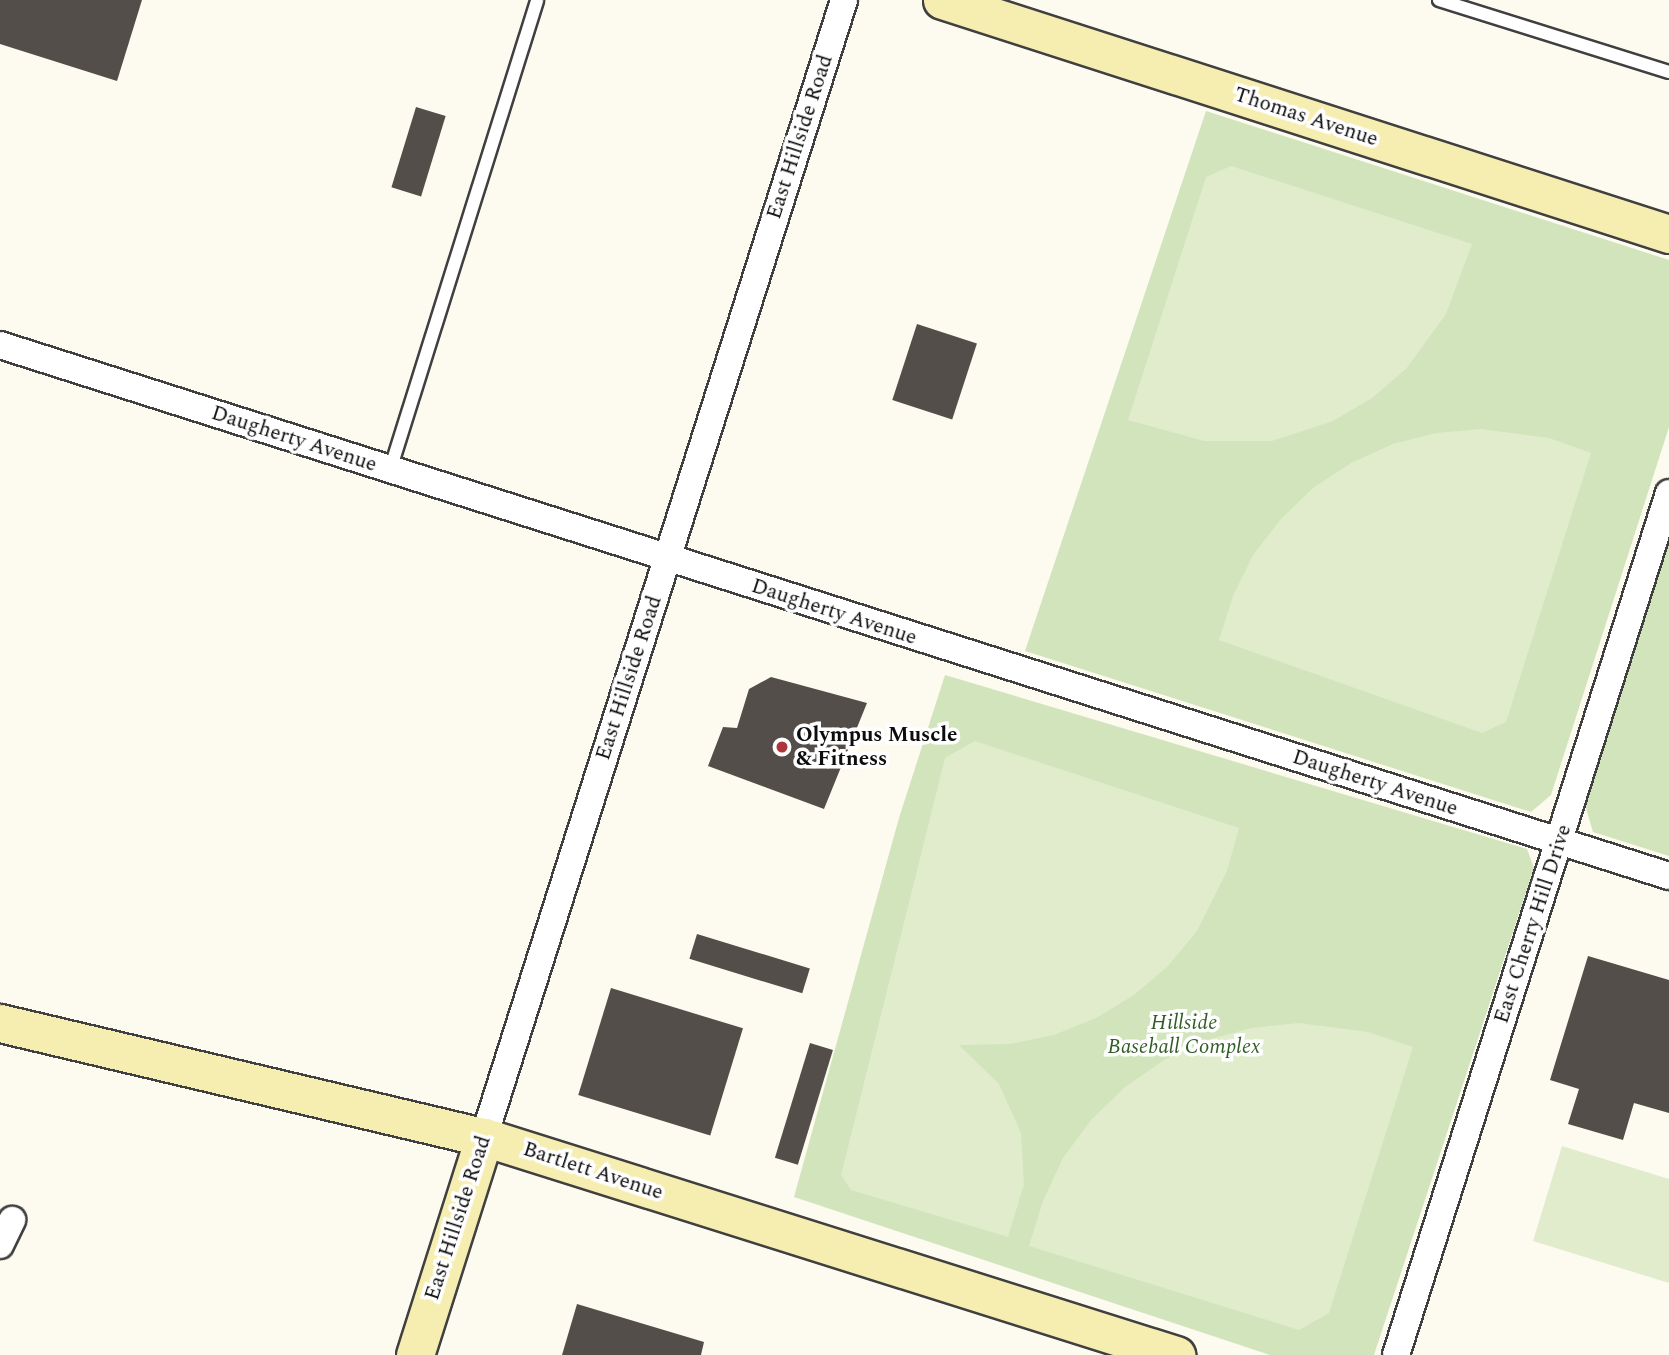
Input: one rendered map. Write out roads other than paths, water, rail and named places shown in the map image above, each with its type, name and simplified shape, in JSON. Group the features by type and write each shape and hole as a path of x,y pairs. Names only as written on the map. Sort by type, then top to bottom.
{"main road":[{"name":"Thomas Avenue","path":"942,0 1669,234"},
{"name":"Bartlett Avenue","path":"0,1023 484,1137 1176,1355"},
{"name":"East Hillside Road","path":"415,1355 484,1137"}],"street":[{"name":"East Hillside Road","path":"484,1137 844,0"},
{"name":"Daugherty Avenue","path":"0,345 1669,876"},
{"name":"East Cherry Hill Drive","path":"1396,1355 1669,493"},
{"path":"0,1245 12,1220"}],"lane":[{"path":"390,470 537,0"},
{"path":"1439,0 1669,72"}],"place":[{"name":"Olympus Muscle & Fitness","path":"782,747"}],"park label":[{"name":"Hillside Baseball Complex","path":"1184,1035"}]}
